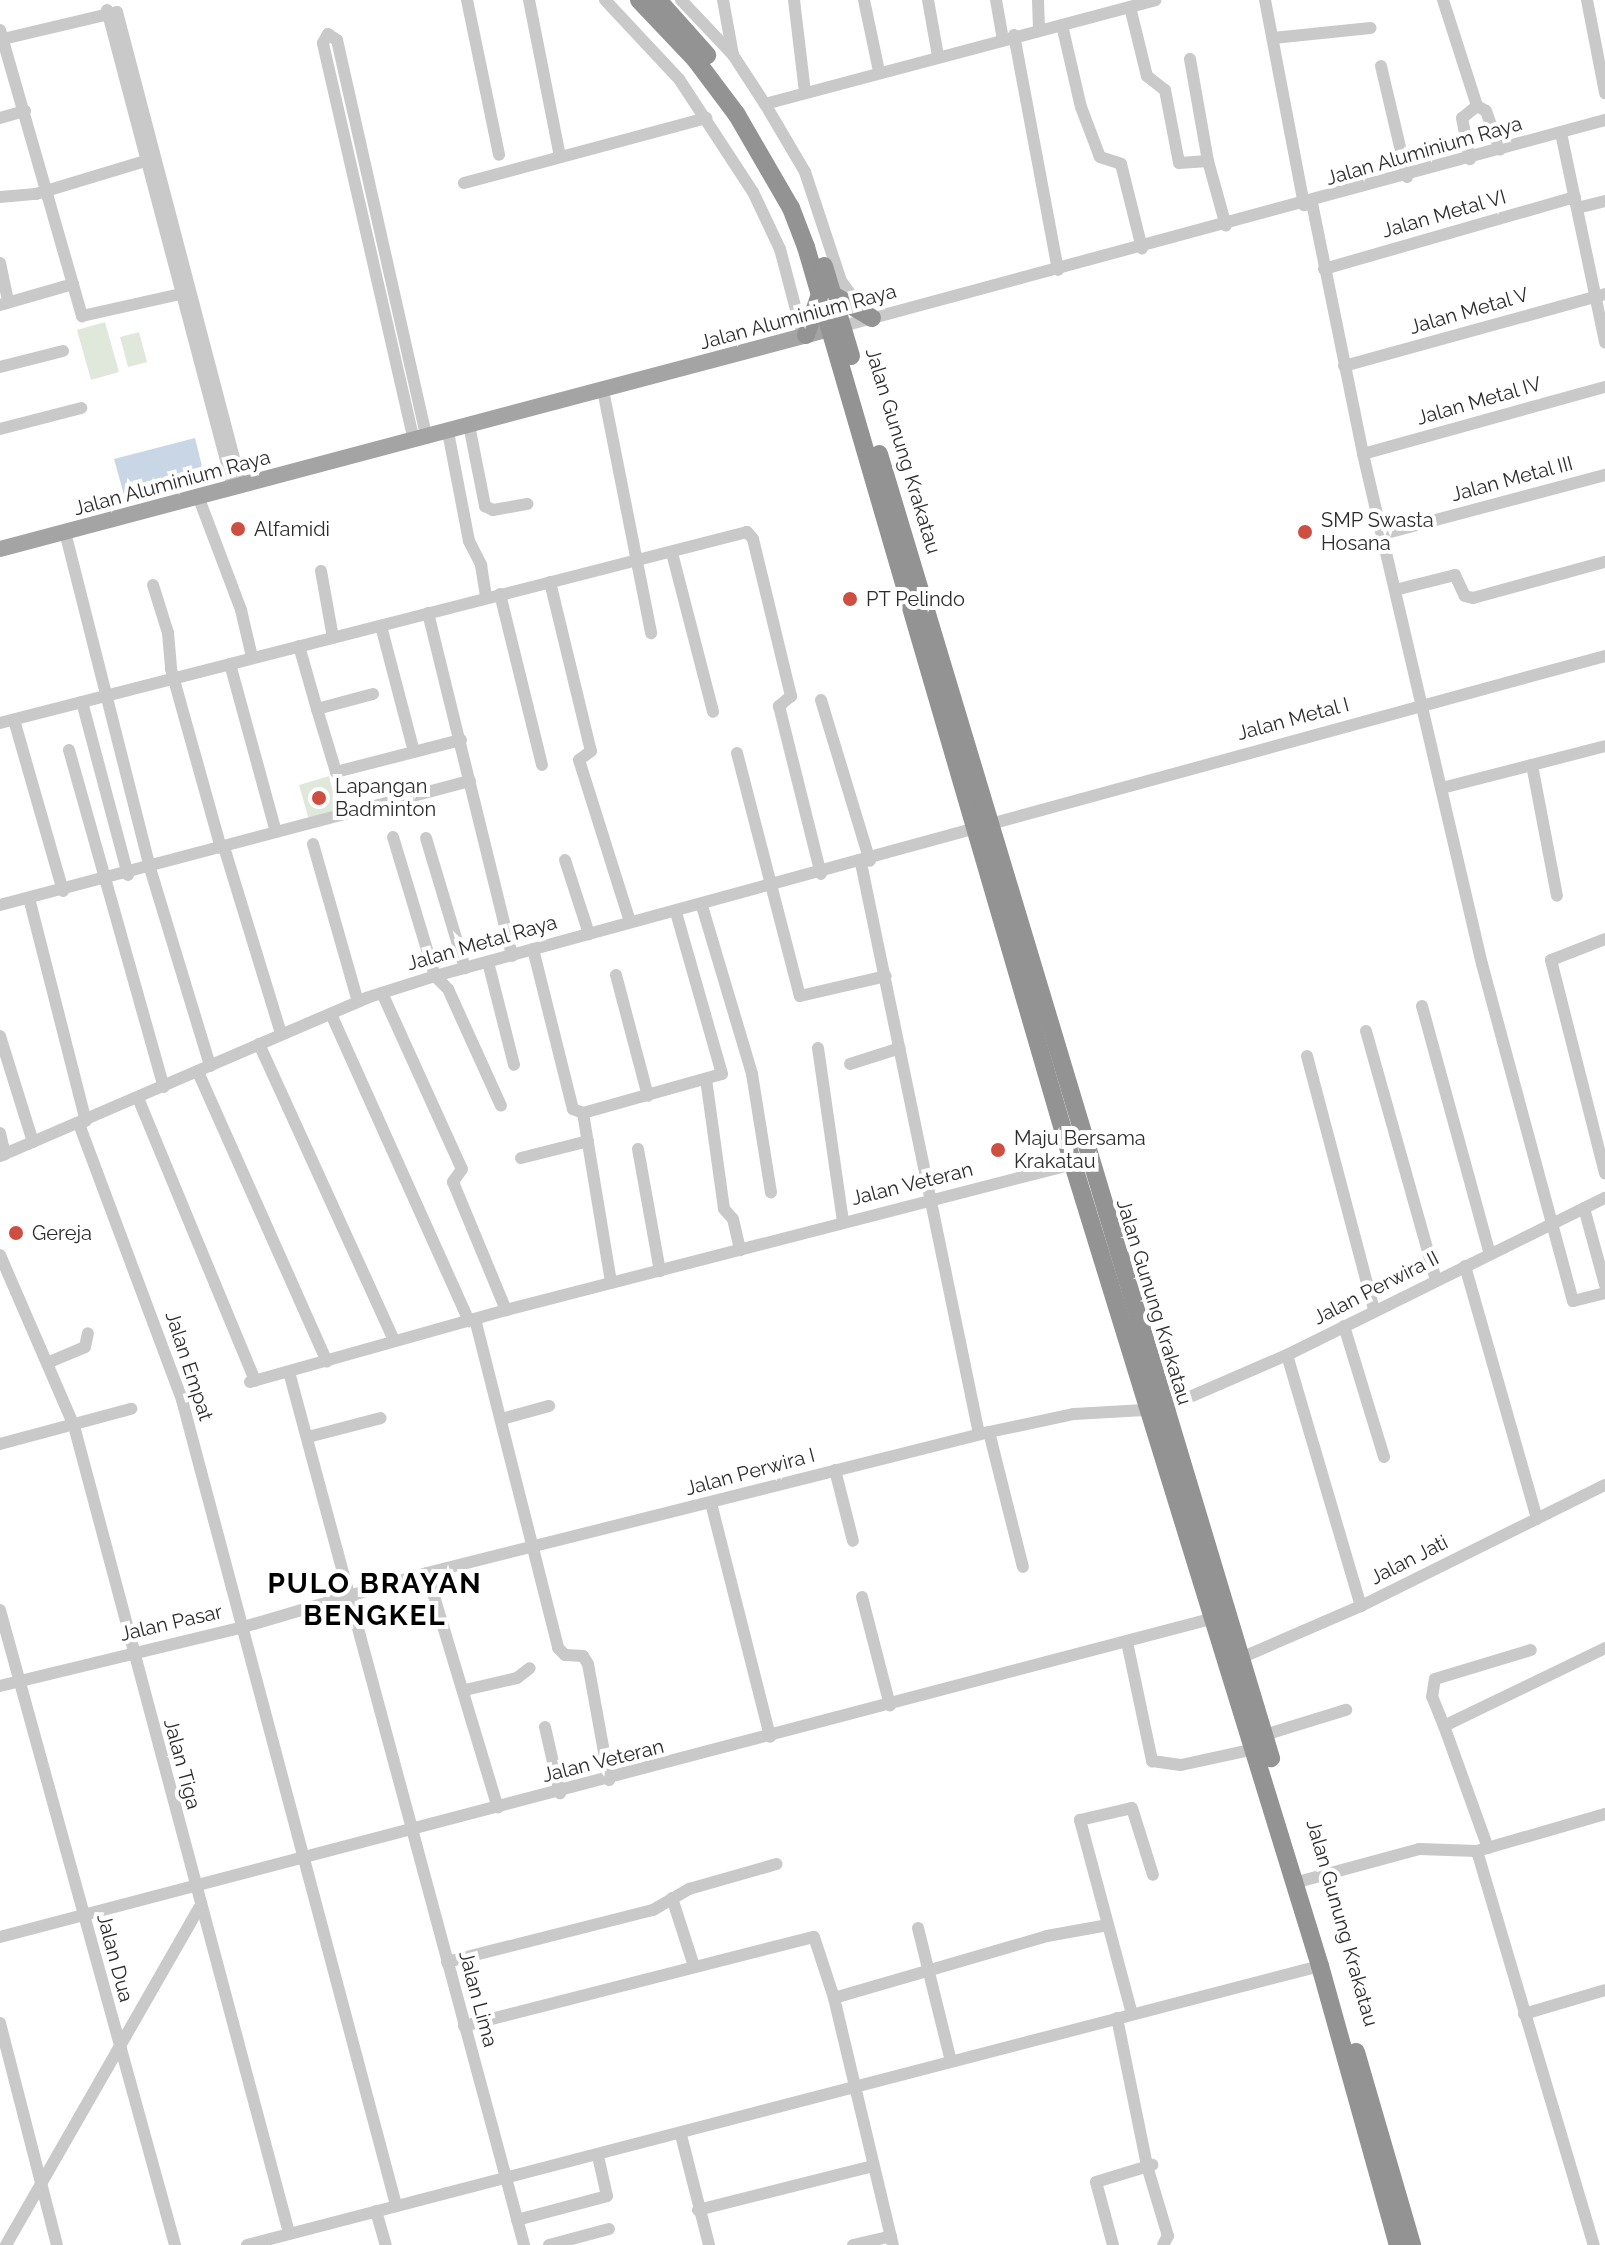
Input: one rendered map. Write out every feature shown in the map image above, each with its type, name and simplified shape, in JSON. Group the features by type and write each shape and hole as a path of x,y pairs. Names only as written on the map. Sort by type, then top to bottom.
{"highway":[{"path":"639,0 695,59 759,148 791,208 828,295 880,316"},
{"path":"658,0 746,107 796,198 828,295 804,336"},
{"name":"Jalan Gunung Krakatau","path":"828,295 1156,1410 1214,1618 1235,1661"},
{"name":"Jalan Gunung Krakatau","path":"985,828 1073,1164 1156,1410 1235,1661 1412,2245"},
{"name":"Jalan Gunung Krakatau","path":"1300,1881 1320,1966 1398,2245"}],"main road":[{"name":"Jalan Aluminium Raya","path":"0,549 837,327"}],"street":[{"path":"467,0 499,155"},
{"path":"529,0 560,156"},
{"path":"605,0 652,46 706,118 767,218 804,336"},
{"path":"681,0 733,55 805,172 844,290 852,300 880,316"},
{"path":"723,0 733,55"},
{"path":"794,0 805,92"},
{"path":"864,0 879,71"},
{"path":"928,0 938,56"},
{"path":"996,0 1008,36 1058,270"},
{"path":"1038,0 1039,30"},
{"path":"765,104 1008,36 1155,0"},
{"path":"1265,0 1363,454 1481,960 1573,1301 1605,1293"},
{"path":"1443,0 1477,106 1488,116 1500,150"},
{"path":"1587,0 1599,26 1605,93"},
{"path":"1130,7 1147,76 1165,91 1180,164 1208,161"},
{"path":"186,293 85,318 2,42 107,10 133,89 237,486"},
{"path":"1062,25 1081,107 1100,157 1121,164 1142,248"},
{"path":"1273,38 1370,28"},
{"path":"361,177 323,43 328,34 337,40 364,194 421,439"},
{"path":"1190,59 1208,161 1226,226"},
{"path":"1381,66 1407,177"},
{"path":"1470,159 1462,118 1477,106"},
{"path":"0,118 25,111"},
{"path":"464,183 706,118"},
{"name":"Jalan Aluminium Raya","path":"837,327 1308,204 1605,120"},
{"path":"1561,133 1600,295 1605,342"},
{"path":"0,197 46,191 151,159"},
{"name":"Jalan Metal VI","path":"1324,269 1576,203 1605,201"},
{"path":"0,263 4,303 73,284"},
{"name":"Jalan Metal V","path":"1344,366 1600,295"},
{"path":"0,367 63,351"},
{"name":"Jalan Metal IV","path":"1363,454 1605,387"},
{"path":"603,390 651,633"},
{"path":"0,429 81,408"},
{"path":"469,425 485,506 493,510 527,504"},
{"path":"448,432 469,541 481,565 486,597"},
{"name":"Jalan Metal III","path":"1383,534 1605,475"},
{"path":"198,496 241,610 252,657"},
{"path":"65,532 150,868 210,1066"},
{"path":"0,723 486,597 672,553 744,532 752,536 791,697 779,706 821,874"},
{"path":"672,553 713,712"},
{"path":"1395,590 1455,575 1465,596 1473,598 1605,562"},
{"path":"321,571 333,638"},
{"path":"550,582 591,751 579,760 630,922"},
{"path":"153,585 174,678 222,847 281,1034"},
{"path":"500,594 542,765"},
{"path":"428,613 512,956"},
{"path":"381,626 414,752"},
{"path":"299,646 336,772 461,740"},
{"name":"Jalan Metal I","path":"985,828 1422,704 1605,656"},
{"path":"230,664 276,832"},
{"path":"317,709 373,694"},
{"path":"821,700 865,862 927,1202 984,1433 1023,1567"},
{"path":"82,702 128,875"},
{"path":"14,720 63,891"},
{"path":"1442,788 1605,746"},
{"path":"69,750 164,1087"},
{"path":"737,753 800,996 886,976"},
{"path":"1532,765 1557,896"},
{"path":"0,905 107,881 470,781"},
{"name":"Jalan Metal Raya","path":"3,1155 382,993 630,922 702,906 985,828"},
{"path":"393,837 435,976 448,989 501,1106"},
{"path":"426,838 465,968"},
{"path":"313,844 358,1002"},
{"path":"565,860 589,934"},
{"name":"Jalan Empat","path":"29,898 82,1122 182,1400 240,1628 396,2205"},
{"path":"702,906 752,1074 771,1192"},
{"path":"533,949 573,1109 583,1113 722,1074 676,912"},
{"path":"1605,939 1551,960 1605,1173"},
{"path":"488,962 514,1065"},
{"path":"616,975 648,1096"},
{"path":"382,993 462,1169 453,1182 506,1310"},
{"path":"1422,1006 1490,1254"},
{"path":"331,1014 472,1320 536,1546 560,1652 586,1658 609,1780"},
{"path":"1366,1031 1436,1280"},
{"path":"0,1038 33,1142"},
{"path":"259,1044 394,1340"},
{"path":"818,1048 843,1222"},
{"path":"850,1064 900,1048"},
{"path":"1307,1056 1374,1310"},
{"path":"198,1072 327,1362"},
{"path":"706,1079 724,1209 733,1219 740,1250"},
{"name":"Jalan Veteran","path":"138,1098 253,1382 506,1310 1073,1164"},
{"path":"583,1113 611,1283"},
{"path":"0,1133 3,1155"},
{"path":"521,1158 588,1141"},
{"path":"638,1149 660,1271"},
{"name":"Jalan Perwira II","path":"1156,1410 1287,1355 1605,1198"},
{"path":"1584,1208 1605,1285"},
{"name":"Jalan Tiga","path":"0,1255 74,1426 199,1908 289,2233"},
{"path":"1465,1266 1537,1519"},
{"path":"1344,1326 1384,1457"},
{"path":"47,1363 85,1347 88,1333"},
{"path":"1287,1355 1361,1606"},
{"name":"Jalan Lima","path":"289,1372 524,2245"},
{"path":"502,1419 549,1406"},
{"path":"0,1444 131,1409"},
{"name":"Jalan Perwira I","path":"350,1595 984,1433 1074,1414 1156,1410"},
{"path":"308,1437 381,1418"},
{"path":"835,1470 853,1541"},
{"name":"Jalan Jati","path":"1235,1661 1361,1606 1605,1485"},
{"path":"711,1503 770,1737"},
{"path":"427,1573 465,1690 498,1808"},
{"name":"Jalan Pasar","path":"0,1686 240,1628 350,1595"},
{"path":"862,1597 890,1705"},
{"name":"Jalan Dua","path":"0,1610 175,2245"},
{"name":"Jalan Veteran","path":"0,1937 560,1793 1214,1618"},
{"path":"1127,1642 1152,1761 1181,1765 1260,1742 1346,1710"},
{"path":"1444,1726 1605,1648"},
{"path":"1531,1650 1435,1679 1432,1697 1483,1849 1524,2014 1594,2245"},
{"path":"465,1690 517,1678 530,1668"},
{"path":"545,1727 560,1793"},
{"path":"1132,2014 1080,1820 1132,1808 1153,1875"},
{"path":"1300,1881 1419,1849 1483,1849 1605,1814"},
{"path":"447,1962 653,1910 672,1898 777,1864"},
{"path":"672,1898 694,1966"},
{"path":"6,2245 118,2044 199,1908"},
{"path":"834,1998 1047,1936 1108,1925"},
{"path":"918,1928 951,2061"},
{"path":"464,2026 811,1936 818,1943 834,1998 892,2240 853,2245"},
{"path":"247,2245 681,2135 854,2086 1320,1966"},
{"path":"1524,2014 1605,1990"},
{"path":"1117,2018 1147,2166 1168,2236 1163,2245"},
{"path":"0,2023 57,2245"},
{"path":"681,2135 709,2245"},
{"path":"517,2220 607,2196 598,2156"},
{"path":"698,2210 873,2166"},
{"path":"1113,2245 1096,2182 1147,2166 1153,2168 1175,2245"},
{"path":"376,2211 386,2245"},
{"path":"549,2245 609,2229"}],"shaded area":[{"path":"105,322 119,372 91,380 77,330"},
{"path":"139,332 147,362 128,367 120,337"},
{"name":"Lapangan Badminton","path":"329,776 338,812 309,820 299,785"}],"water":[{"path":"195,438 204,474 124,495 114,459"}],"place":[{"name":"Alfamidi","path":"238,529"},
{"name":"SMP Swasta Hosana","path":"1305,532"},
{"name":"PT Pelindo","path":"850,599"},
{"name":"Lapangan Badminton","path":"319,798"},
{"name":"Maju Bersama Krakatau","path":"998,1150"},
{"name":"Gereja","path":"16,1233"}],"district":[{"name":"PULO BRAYAN BENGKEL","path":"375,1600"}]}
